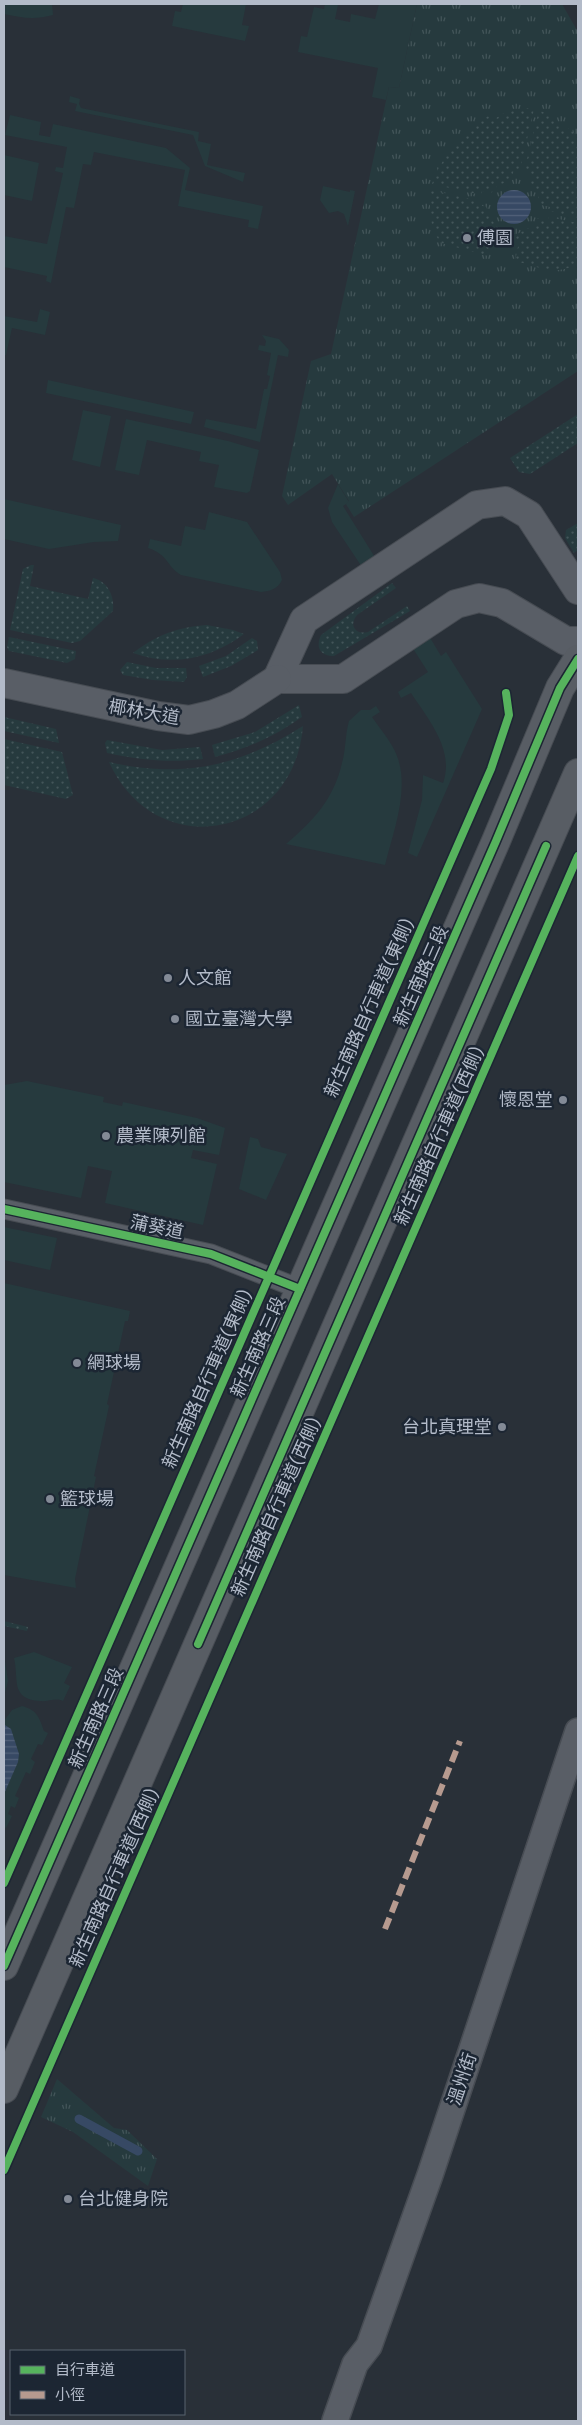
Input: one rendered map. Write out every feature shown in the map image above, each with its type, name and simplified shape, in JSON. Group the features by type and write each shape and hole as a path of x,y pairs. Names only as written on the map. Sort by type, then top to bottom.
{"main road":[{"name":"新生南路三段","path":"4,1966 496,841 560,688 578,660"},
{"path":"4,2089 578,773"}],"street":[{"path":"578,590 528,515 505,501 477,505 304,620 277,679 343,678 456,604 479,598 502,603 566,641 578,641"},
{"name":"椰林大道","path":"4,683 158,716 189,720 214,714 237,705 277,679"},
{"name":"蒲葵道","path":"4,1209 211,1254 300,1289"},
{"name":"溫州街","path":"335,2421 354,2364 369,2346 430,2175 578,1731"}],"green space":[{"path":"4,4 52,4 53,15 40,18 17,17 4,14"},
{"path":"183,4 246,4 242,25 249,26 245,41 172,26 175,11 181,12"},
{"path":"325,4 338,5 335,19 350,22 351,14 375,19 379,4 417,4 399,88 389,87 386,100 372,97 378,68 298,52 301,36 307,37 314,7 324,9"},
{"name":"傅園","path":"417,4 562,4 578,32 578,371 354,517 346,504 349,501 332,474 288,505 282,496 311,361 331,354 389,87 399,88"},
{"path":"70,96 80,99 79,104 81,108 199,132 198,141 211,144 207,165 245,173 243,182 205,166 193,135 75,111 77,104 69,102"},
{"path":"525,108 534,109 520,170 514,169 511,181 498,185 491,193 482,191 481,195 432,184 441,163 454,146 479,123 488,116 492,121 504,113"},
{"path":"539,110 555,118 566,130 571,127 578,142 578,218 550,211 550,207 541,205 537,193 528,184 531,173 524,171"},
{"path":"10,115 41,122 39,135 50,137 53,124 166,148 190,168 185,190 263,206 258,229 248,227 249,220 178,206 185,170 94,152 91,165 83,164 74,208 66,207 51,283 46,281 47,276 4,267 4,236 47,244 63,173 55,171 56,167 63,168 67,147 5,135"},
{"path":"4,155 39,163 32,201 4,195"},
{"path":"323,186 350,192 350,190 355,191 348,226 344,214 338,211 329,213 320,200"},
{"path":"431,190 479,201 479,205 487,207 489,217 500,230 498,237 493,236 488,256 441,243 432,224"},
{"path":"549,217 578,223 578,262 571,267 556,270 539,268 515,261 519,242 515,241 517,234 533,226 538,218 548,220"},
{"path":"40,309 50,312 45,335 12,328 6,355 4,355 4,316 37,322"},
{"path":"262,335 279,339 289,350 288,357 278,355 260,442 204,427 206,419 256,429 264,389 267,389 270,376 267,375 271,353 258,350 259,345 265,346 266,341"},
{"path":"48,380 194,412 191,424 46,393"},
{"path":"83,410 111,416 100,467 72,460"},
{"path":"578,414 578,443 530,474 519,472 510,458"},
{"path":"126,419 228,441 259,450 250,491 247,493 214,487 219,465 199,461 201,452 147,440 139,475 115,470"},
{"path":"338,484 349,502 343,506 376,559 362,567 332,522 328,508"},
{"path":"4,499 121,525 118,541 94,542 49,549 4,539"},
{"path":"209,512 247,522 280,572 282,580 278,586 261,592 181,575 172,568 164,557 148,548 150,539 181,546 185,526 205,530"},
{"path":"578,523 578,550 574,553 565,538 566,530"},
{"path":"34,565 30,586 88,599 93,578 103,582 112,595 113,611 80,641 72,643 10,630 23,569"},
{"path":"392,583 396,588 357,615 354,622 355,628 363,633 368,632 407,606 410,611 334,656 326,655 320,650 319,640 321,635"},
{"path":"207,625 244,634 231,643 205,655 191,658 177,660 162,659 133,653 150,641 168,633"},
{"path":"429,636 441,656 446,652 482,709 417,857 408,853 422,800 423,775 443,783 446,771 445,759 438,735 411,693 401,698 398,692 428,672 412,647"},
{"path":"9,637 76,651 75,659 67,663 9,651 7,647"},
{"path":"252,638 257,641 258,650 231,666 203,677 199,666 226,656"},
{"path":"127,662 156,668 186,668 187,677 184,682 153,680 123,675 120,670"},
{"path":"299,705 302,717 292,724 249,746 215,757 212,745 255,732"},
{"path":"376,706 380,712 372,717 395,751 401,769 402,783 399,811 385,865 286,844 313,818 334,788 343,758 349,721 361,710 370,710"},
{"path":"4,717 56,729 59,743 4,731"},
{"path":"303,726 294,764 276,794 250,814 220,825 189,826 158,816 130,795 109,762 162,769 186,769 210,765 257,751"},
{"path":"4,739 62,752 73,795 66,799 4,785"},
{"path":"107,740 162,750 200,747 203,759 167,761 107,753 105,743"},
{"path":"27,1081 104,1097 103,1102 122,1106 123,1102 197,1118 225,1128 219,1155 193,1150 191,1158 217,1164 203,1225 105,1203 112,1171 88,1166 81,1198 4,1182 4,1085"},
{"path":"250,1137 258,1139 261,1147 287,1154 266,1200 239,1189"},
{"path":"4,1227 57,1238 50,1270 4,1260"},
{"path":"4,1283 130,1311 128,1321 125,1321 107,1404 109,1406 75,1579 76,1588 4,1575"},
{"path":"4,1621 28,1627 27,1631 4,1626"},
{"path":"34,1652 72,1667 64,1683 70,1686 63,1701 57,1699 43,1701 30,1699 24,1697 20,1692 14,1658"},
{"path":"4,1655 8,1681 4,1696"},
{"path":"22,1706 34,1712 39,1718 44,1731 48,1733 42,1745 38,1744 31,1759 35,1762 30,1774 26,1772 15,1796 19,1798 15,1808 11,1806 8,1814 12,1816 6,1828 4,1826 4,1721 12,1710"},
{"path":"57,2079 114,2128 127,2130 157,2159 148,2186 73,2132 41,2117"}],"water":[{"path":"514,190 521,191 526,195 530,200 530,214 526,219 521,223 514,224 507,223 502,219 498,214 497,207 498,200 502,195 507,191"},
{"path":"5,1725 11,1729 19,1754 18,1762 4,1794"}],"waterway":[{"path":"79,2119 138,2151"}],"marked path":[{"path":"385,1929 460,1741"}],"cycle path":[{"path":"4,1966 496,841 560,688 578,659"},
{"name":"新生南路自行車道(東側)","path":"4,1883 491,769 509,715 506,693"},
{"name":"新生南路自行車道(西側)","path":"198,1644 546,846"},
{"name":"新生南路自行車道(西側)","path":"4,2170 578,856"},
{"path":"4,1209 211,1254 300,1289"}],"place":[{"name":"傅園","path":"467,238"},
{"name":"人文館","path":"168,978"},
{"name":"國立臺灣大學","path":"175,1019"},
{"name":"懷恩堂","path":"563,1100"},
{"name":"農業陳列館","path":"106,1136"},
{"name":"網球場","path":"77,1363"},
{"name":"台北真理堂","path":"502,1427"},
{"name":"籃球場","path":"50,1499"},
{"name":"台北健身院","path":"68,2199"}]}
